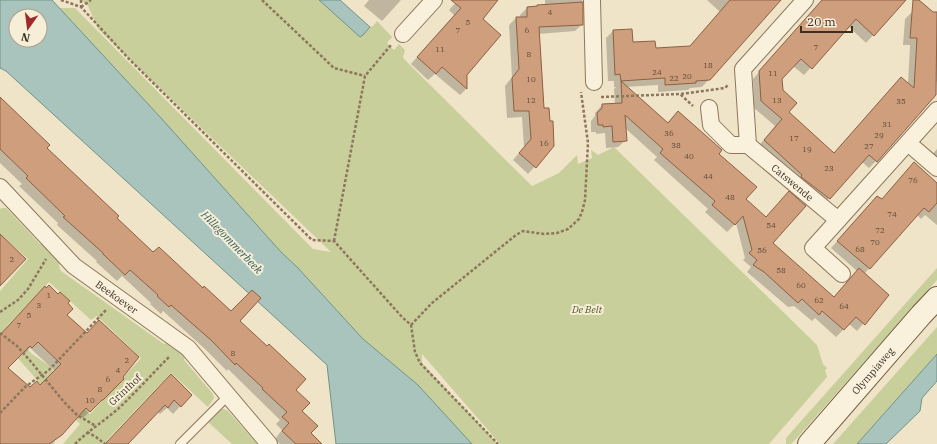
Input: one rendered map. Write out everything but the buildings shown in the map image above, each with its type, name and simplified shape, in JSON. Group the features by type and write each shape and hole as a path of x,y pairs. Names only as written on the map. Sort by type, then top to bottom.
{"main road":[{"name":"Olympiaweg","path":"809,444 937,298"}],"street":[{"path":"403,34 434,0"},
{"path":"591,90 592,0"},
{"path":"709,108 711,125 731,145 748,145 743,69 805,0"},
{"path":"842,274 813,248 937,110"},
{"path":"908,143 937,168"},
{"name":"Catswende","path":"748,145 838,220"},
{"name":"Beekoever","path":"2,195 74,266 188,348 269,444"}],"lane":[{"path":"180,444 228,396"}],"path":[{"path":"61,0 81,7 129,59 312,240 334,241 402,317 411,325 415,352 420,363 498,444"},
{"path":"81,0 81,7"},
{"path":"81,7 91,0"},
{"path":"262,0 334,68 365,76"},
{"path":"334,241 365,76 403,34"},
{"path":"411,325 432,303 516,235 523,231 544,234 557,233 568,228 579,219 585,200 591,90 680,94 726,88 743,69"},
{"path":"680,94 711,125"},
{"path":"0,312 18,300 28,289 45,261 56,247"},
{"path":"0,413 25,387 49,370 118,298"},
{"path":"0,333 17,346 64,402 77,415 96,426"},
{"name":"Grinthof","path":"75,444 87,432 117,409 155,373 182,344"},
{"path":"87,432 105,444"}],"green space":[{"name":"De Belt","path":"81,0 322,0 369,27 373,26 377,21 392,37 387,43 394,50 399,44 405,50 403,58 532,186 559,173 577,155 578,164 592,158 591,150 598,155 614,147 817,345 823,364 827,368 825,370 827,377 769,444 500,444 422,354 422,363 498,444 472,444 418,385 363,339 298,268 281,252 161,118 59,8 75,8 313,249 331,252 98,29 88,6"},
{"path":"6,208 40,244 50,244 61,255 59,266 61,271 164,344 172,341 186,351 184,360 213,394 214,398 208,407 171,373 107,440 111,444 63,444 80,424 53,398 8,347 0,341 0,291 28,259 0,234 0,209","holes":["49,282 91,320 97,316 141,358 90,414 73,401 50,366 32,354 7,326"]},
{"path":"937,268 937,280 796,439 791,444 786,444 786,438"},
{"path":"937,327 937,354 857,444 833,444"},
{"path":"219,409 228,411 257,444 232,444 208,422"}],"water":[{"name":"Hillegommerbeek","path":"0,0 52,0 161,118 281,252 298,268 363,339 418,385 472,444 336,444 327,365 6,71 0,68"},
{"path":"319,0 340,0 370,27 360,37"},
{"path":"937,354 937,381 922,398 920,411 886,444 857,444"}]}
